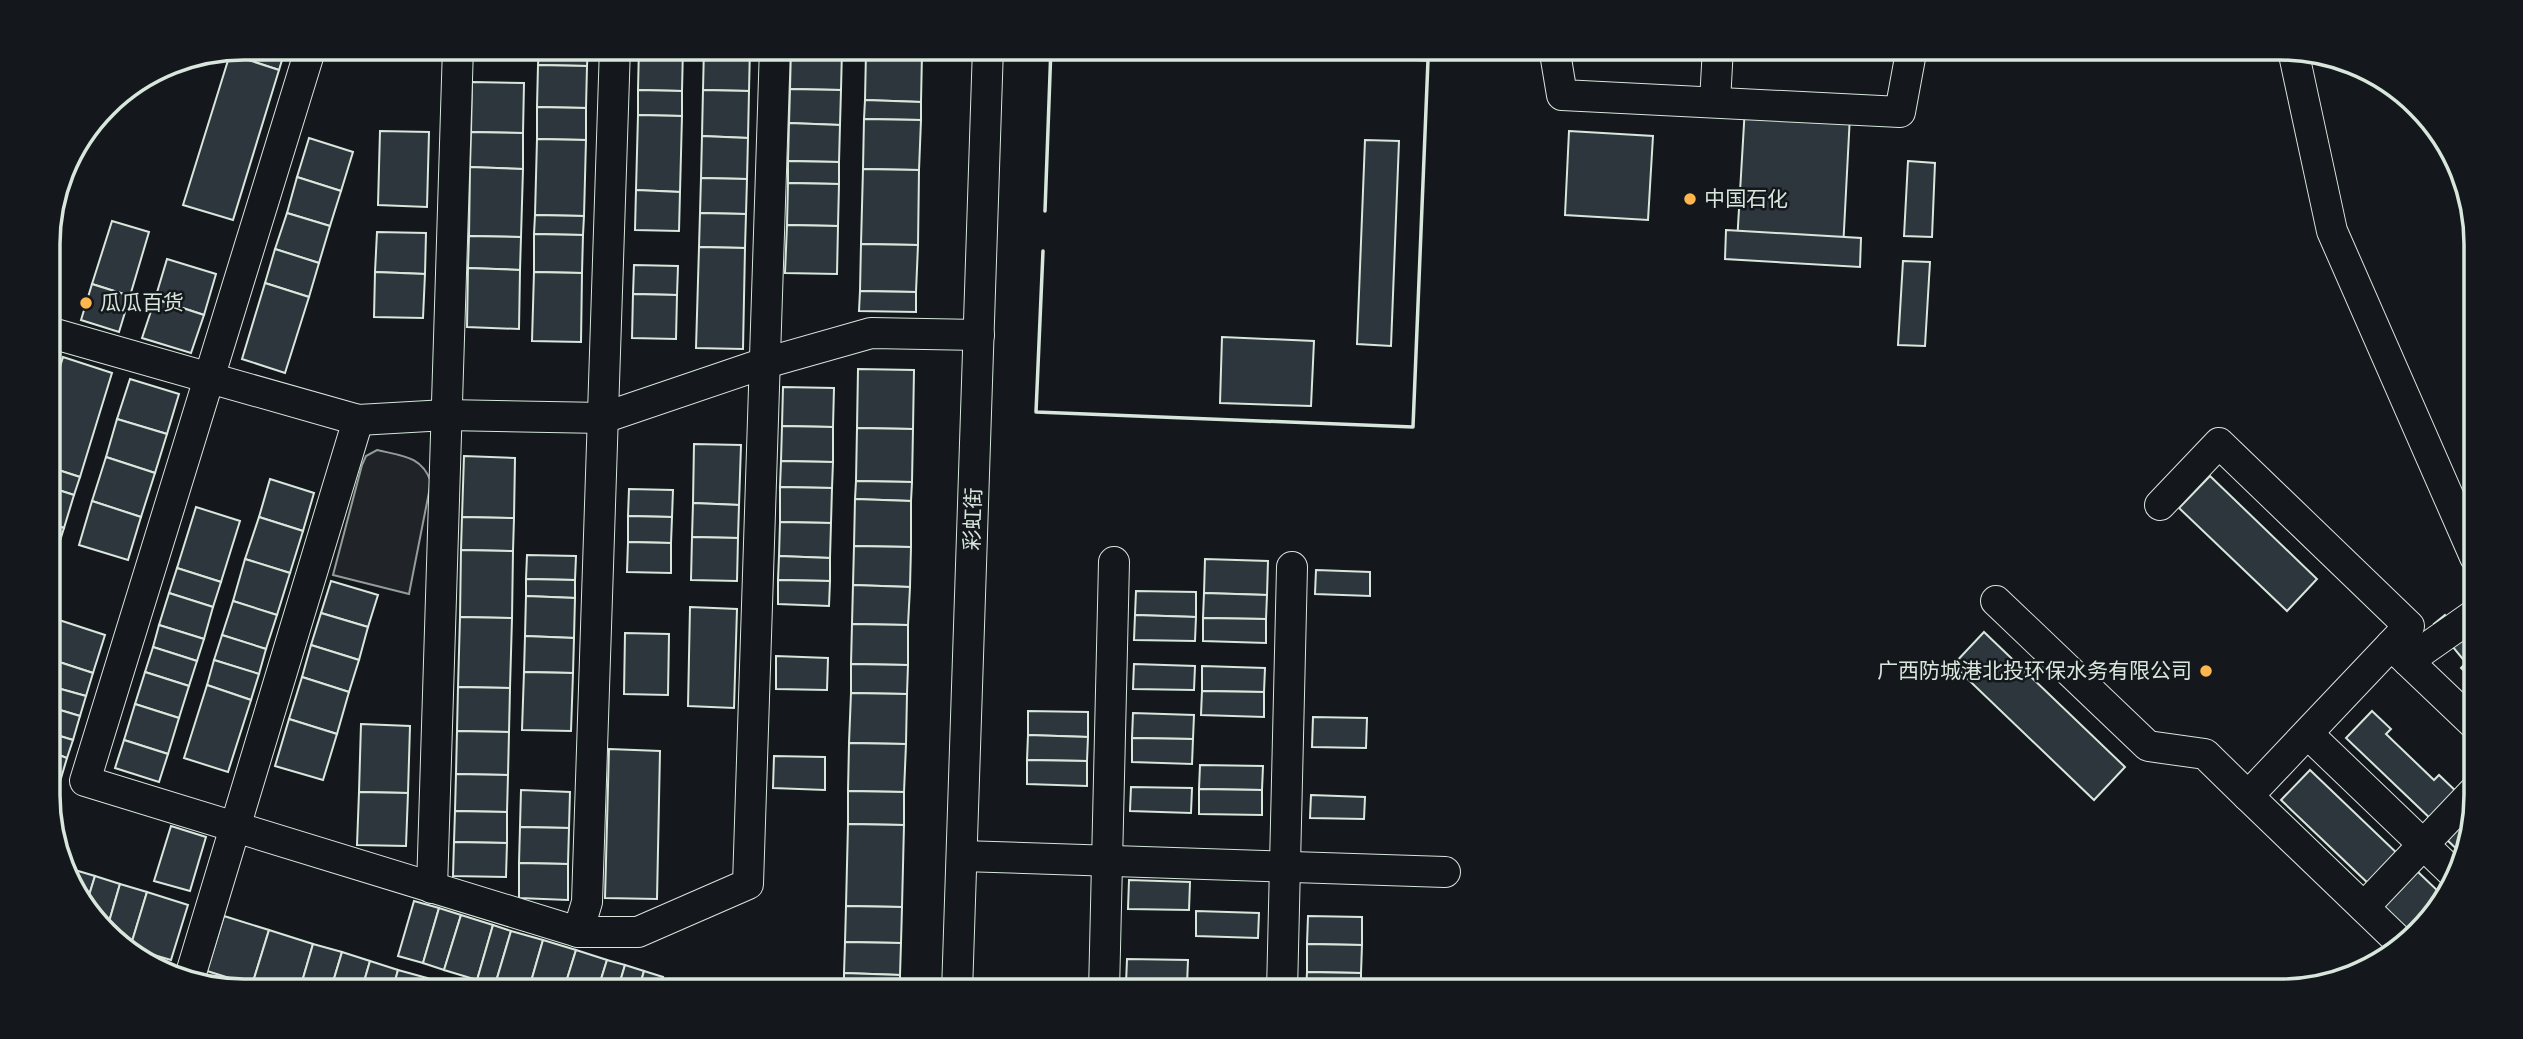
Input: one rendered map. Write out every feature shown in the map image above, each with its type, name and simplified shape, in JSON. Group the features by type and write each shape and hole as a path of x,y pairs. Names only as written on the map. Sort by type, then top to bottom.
{"street":[{"path":"307,60 85,781 578,932 638,932 748,884 775,60"},
{"path":"432,888 458,60"},
{"path":"578,932 587,902 615,60"},
{"name":"彩虹街","path":"957,979 988,60"},
{"path":"1556,60 1562,95 1900,112 1910,60"},
{"path":"1715,103 1717,60"},
{"path":"2295,61 2332,231 2464,532"},
{"path":"60,335 358,419 446,415 603,418 765,363 871,333 979,335"},
{"path":"191,972 358,419"},
{"path":"2160,505 2219,443 2410,626 2400,653"},
{"path":"1104,979 1114,562"},
{"path":"1282,979 1292,567"},
{"path":"1996,601 2148,746 2204,754 2396,938"},
{"path":"2248,796 2308,734 2400,653 2464,620"},
{"path":"2400,653 2464,714"},
{"path":"2308,734 2448,869"},
{"path":"2364,907 2463,802"},
{"path":"962,856 1445,872"}],"shaded area":[{"path":"377,450 417,462 431,482 409,594 333,575 362,465 366,456"}],"building":[{"path":"248,60 282,60 279,70"},
{"path":"248,60 279,70 233,220 183,205 228,61"},
{"path":"538,60 587,60 587,66 538,65"},
{"path":"639,60 683,60 682,91 638,90"},
{"path":"704,60 750,60 749,91 703,90"},
{"path":"791,60 842,60 841,90 790,89"},
{"path":"866,60 922,60 921,102 865,100"},
{"path":"538,65 587,66 586,108 537,107"},
{"path":"472,82 524,83 523,133 471,132"},
{"path":"790,89 841,90 840,125 789,123"},
{"path":"638,90 682,91 682,116 638,115"},
{"path":"703,90 749,91 748,138 702,136"},
{"path":"1746,90 1851,96 1843,249 1737,243"},
{"path":"865,100 921,102 921,120 864,119"},
{"path":"537,107 586,108 586,140 537,139"},
{"path":"638,115 682,116 680,192 636,190"},
{"path":"864,119 921,120 919,170 863,169"},
{"path":"789,123 840,125 839,162 788,161"},
{"path":"380,131 429,132 427,207 378,205"},
{"path":"1569,131 1653,136 1648,220 1565,215"},
{"path":"471,132 523,133 523,169 470,167"},
{"path":"702,136 748,138 747,179 701,178"},
{"path":"309,138 353,152 341,191 297,177"},
{"path":"537,139 586,140 584,216 535,215"},
{"path":"1365,140 1399,141 1391,346 1357,344"},
{"path":"788,161 839,162 839,184 788,183"},
{"path":"1908,161 1935,163 1932,237 1904,236"},
{"path":"470,167 523,169 521,237 469,236"},
{"path":"863,169 919,170 918,245 861,244"},
{"path":"297,177 341,191 330,226 287,213"},
{"path":"701,178 747,179 746,214 700,213"},
{"path":"788,183 839,184 838,226 787,225"},
{"path":"636,190 680,192 679,231 635,230"},
{"path":"287,213 330,226 319,263 275,249"},
{"path":"700,213 746,214 745,248 699,247"},
{"path":"535,215 584,216 583,235 534,234"},
{"path":"112,221 149,232 130,296 92,284"},
{"path":"787,225 838,226 837,274 785,273"},
{"path":"1726,230 1861,238 1860,267 1725,259"},
{"path":"377,232 426,233 425,274 375,272"},
{"path":"534,234 583,235 582,273 534,272"},
{"path":"469,236 521,237 520,270 468,268"},
{"path":"861,244 918,245 916,292 860,291"},
{"path":"699,247 745,248 743,349 696,348"},
{"path":"275,249 319,263 309,297 265,283"},
{"path":"167,259 216,274 204,315 155,299"},
{"path":"1903,261 1930,262 1925,346 1898,345"},
{"path":"634,265 678,266 677,295 633,294"},
{"path":"468,268 520,270 519,329 467,327"},
{"path":"375,272 425,274 423,318 374,317"},
{"path":"534,272 582,273 581,342 532,341"},
{"path":"265,283 309,297 285,373 242,359"},
{"path":"92,284 130,296 119,332 81,320"},
{"path":"860,291 916,292 916,312 859,311"},
{"path":"633,294 677,295 676,339 632,338"},
{"path":"155,299 204,315 191,353 142,338"},
{"path":"1222,337 1314,341 1311,406 1220,403"},
{"path":"63,357 112,373 80,477 60,471 60,367"},
{"path":"858,369 914,370 913,429 857,428"},
{"path":"130,379 179,394 167,434 117,419"},
{"path":"783,387 834,388 833,427 782,426"},
{"path":"117,419 167,434 155,473 106,457"},
{"path":"782,426 833,427 833,462 781,461"},
{"path":"857,428 913,429 912,482 856,481"},
{"path":"694,444 741,445 739,505 693,503"},
{"path":"464,456 515,458 514,518 462,517"},
{"path":"106,457 155,473 141,517 92,501"},
{"path":"781,461 833,462 832,488 780,487"},
{"path":"60,471 80,477 74,495 60,491"},
{"path":"2210,476 2317,579 2287,611 2179,508"},
{"path":"270,479 314,493 303,531 259,517"},
{"path":"856,481 912,482 911,501 855,499"},
{"path":"780,487 832,488 831,523 780,522"},
{"path":"629,489 673,490 672,517 628,516"},
{"path":"60,491 74,495 64,528 60,527"},
{"path":"855,499 911,501 911,547 854,546"},
{"path":"92,501 141,517 128,560 79,545"},
{"path":"693,503 739,505 738,538 692,537"},
{"path":"196,507 240,521 221,582 177,568"},
{"path":"628,516 672,517 671,543 628,542"},
{"path":"259,517 303,531 290,573 245,559"},
{"path":"462,517 514,518 513,551 461,550"},
{"path":"780,522 831,523 830,558 779,556"},
{"path":"692,537 738,538 737,581 691,580"},
{"path":"628,542 671,543 671,573 627,572"},
{"path":"854,546 911,547 910,587 853,585"},
{"path":"461,550 513,551 512,618 460,617"},
{"path":"527,555 576,556 575,580 526,579"},
{"path":"779,556 830,558 830,581 778,580"},
{"path":"245,559 290,573 277,615 233,601"},
{"path":"1205,559 1268,561 1267,595 1204,593"},
{"path":"177,568 221,582 213,607 169,593"},
{"path":"1316,570 1370,572 1370,596 1315,594"},
{"path":"526,579 575,580 575,598 526,596"},
{"path":"778,580 830,581 829,606 778,604"},
{"path":"331,581 378,595 368,627 321,613"},
{"path":"853,585 910,587 908,625 852,624"},
{"path":"1136,591 1196,592 1196,617 1135,615"},
{"path":"169,593 213,607 204,639 159,625"},
{"path":"1204,593 1267,595 1266,619 1203,618"},
{"path":"526,596 575,598 574,638 525,636"},
{"path":"233,601 277,615 266,649 222,635"},
{"path":"690,607 737,609 734,708 688,706"},
{"path":"321,613 368,627 359,660 311,645"},
{"path":"1135,615 1196,617 1195,641 1134,640"},
{"path":"2445,615 2464,639 2464,661 2434,624"},
{"path":"460,617 512,618 510,688 458,687"},
{"path":"1203,618 1266,619 1266,643 1203,641"},
{"path":"60,620 105,635 93,673 60,662"},
{"path":"852,624 908,625 908,665 851,664"},
{"path":"159,625 204,639 197,661 153,647"},
{"path":"1984,632 2125,767 2094,800 1953,665"},
{"path":"625,633 669,634 668,695 624,694"},
{"path":"222,635 266,649 259,674 214,660"},
{"path":"525,636 574,638 573,673 524,672"},
{"path":"311,645 359,660 349,692 302,677"},
{"path":"153,647 197,661 189,686 145,672"},
{"path":"776,656 828,658 827,690 776,689"},
{"path":"214,660 259,674 251,700 207,685"},
{"path":"60,662 93,673 86,696 60,689"},
{"path":"851,664 908,665 907,694 851,693"},
{"path":"1134,664 1195,666 1194,690 1133,689"},
{"path":"1202,666 1265,668 1264,692 1202,691"},
{"path":"145,672 189,686 179,718 135,704"},
{"path":"524,672 573,673 571,731 522,730"},
{"path":"302,677 349,692 337,734 289,719"},
{"path":"207,685 251,700 228,772 184,758"},
{"path":"458,687 510,688 509,732 457,731"},
{"path":"60,689 86,696 80,716 60,710"},
{"path":"1202,691 1264,692 1264,717 1201,715"},
{"path":"851,693 907,694 906,744 849,743"},
{"path":"135,704 179,718 168,754 124,740"},
{"path":"60,710 80,716 73,740 60,736"},
{"path":"1028,711 1088,712 1088,737 1028,735"},
{"path":"2372,711 2391,729 2386,734 2434,780 2439,775 2460,795 2434,822 2346,738"},
{"path":"1133,713 1194,715 1193,739 1132,738"},
{"path":"1313,717 1367,718 1366,748 1312,747"},
{"path":"289,719 337,734 323,780 275,766"},
{"path":"361,724 410,726 408,793 359,792"},
{"path":"457,731 509,732 508,775 456,774"},
{"path":"1028,735 1088,737 1087,761 1027,760"},
{"path":"60,736 73,740 67,758 60,755"},
{"path":"1132,738 1193,739 1192,764 1132,762"},
{"path":"124,740 168,754 159,782 115,768"},
{"path":"849,743 906,744 904,792 848,791"},
{"path":"609,749 660,751 657,899 605,898"},
{"path":"60,755 67,758 60,782"},
{"path":"774,756 825,757 825,790 773,788"},
{"path":"1027,760 1087,761 1087,786 1027,784"},
{"path":"1200,765 1263,766 1262,790 1199,789"},
{"path":"2310,770 2401,857 2372,887 2281,800"},
{"path":"456,774 508,775 507,812 455,811"},
{"path":"1131,787 1192,788 1191,813 1130,811"},
{"path":"1199,789 1262,790 1262,815 1199,814"},
{"path":"521,790 570,792 569,828 520,827"},
{"path":"848,791 904,792 904,825 848,824"},
{"path":"359,792 408,793 406,846 357,845"},
{"path":"1311,795 1365,797 1364,819 1310,818"},
{"path":"455,811 507,812 507,843 454,842"},
{"path":"2461,820 2456,848 2443,836"},
{"path":"848,824 904,825 902,907 846,906"},
{"path":"171,826 206,837 190,891 154,881"},
{"path":"520,827 569,828 568,864 519,863"},
{"path":"454,842 507,843 506,877 453,876"},
{"path":"519,863 568,864 568,900 519,898"},
{"path":"75,870 95,876 89,895"},
{"path":"2417,871 2437,890 2405,930 2382,908"},
{"path":"95,876 120,884 109,921 105,917 89,895"},
{"path":"1129,880 1190,882 1189,910 1128,909"},
{"path":"120,884 147,892 132,941 109,921"},
{"path":"147,892 188,905 171,960 151,954 132,941"},
{"path":"414,901 439,908 423,963 398,956"},
{"path":"846,906 902,907 901,943 845,942"},
{"path":"439,908 461,915 444,970 423,963"},
{"path":"1196,911 1259,913 1258,938 1196,936"},
{"path":"461,915 493,925 477,979 444,970"},
{"path":"224,916 269,930 254,979 231,978 207,971"},
{"path":"1308,916 1362,917 1362,945 1307,944"},
{"path":"493,925 511,931 497,979 477,979"},
{"path":"269,930 313,944 303,979 254,979"},
{"path":"511,931 543,940 532,979 497,979"},
{"path":"543,940 576,950 567,979 532,979"},
{"path":"845,942 901,943 900,975 844,973"},
{"path":"313,944 342,952 334,979 303,979"},
{"path":"1307,944 1362,945 1361,973 1307,972"},
{"path":"576,950 607,960 601,979 567,979"},
{"path":"342,952 370,961 365,979 334,979"},
{"path":"1127,959 1188,960 1187,979 1126,979"},
{"path":"607,960 625,965 621,979 601,979"},
{"path":"370,961 398,970 396,979 365,979"},
{"path":"625,965 644,971 642,979 621,979"},
{"path":"398,970 427,978 427,979 396,979"},
{"path":"644,971 663,977 662,979 642,979"},
{"path":"1307,972 1361,973 1361,979 1307,979"},
{"path":"844,973 900,975 900,979 844,979"}],"wall":[{"path":"1045,211 1051,60"},
{"path":"1043,251 1036,412 1413,427 1428,60"}],"place":[{"name":"中国石化","path":"1690,199"},
{"name":"瓜瓜百货","path":"86,303"},
{"name":"广西防城港北投环保水务有限公司","path":"2206,671"}]}
